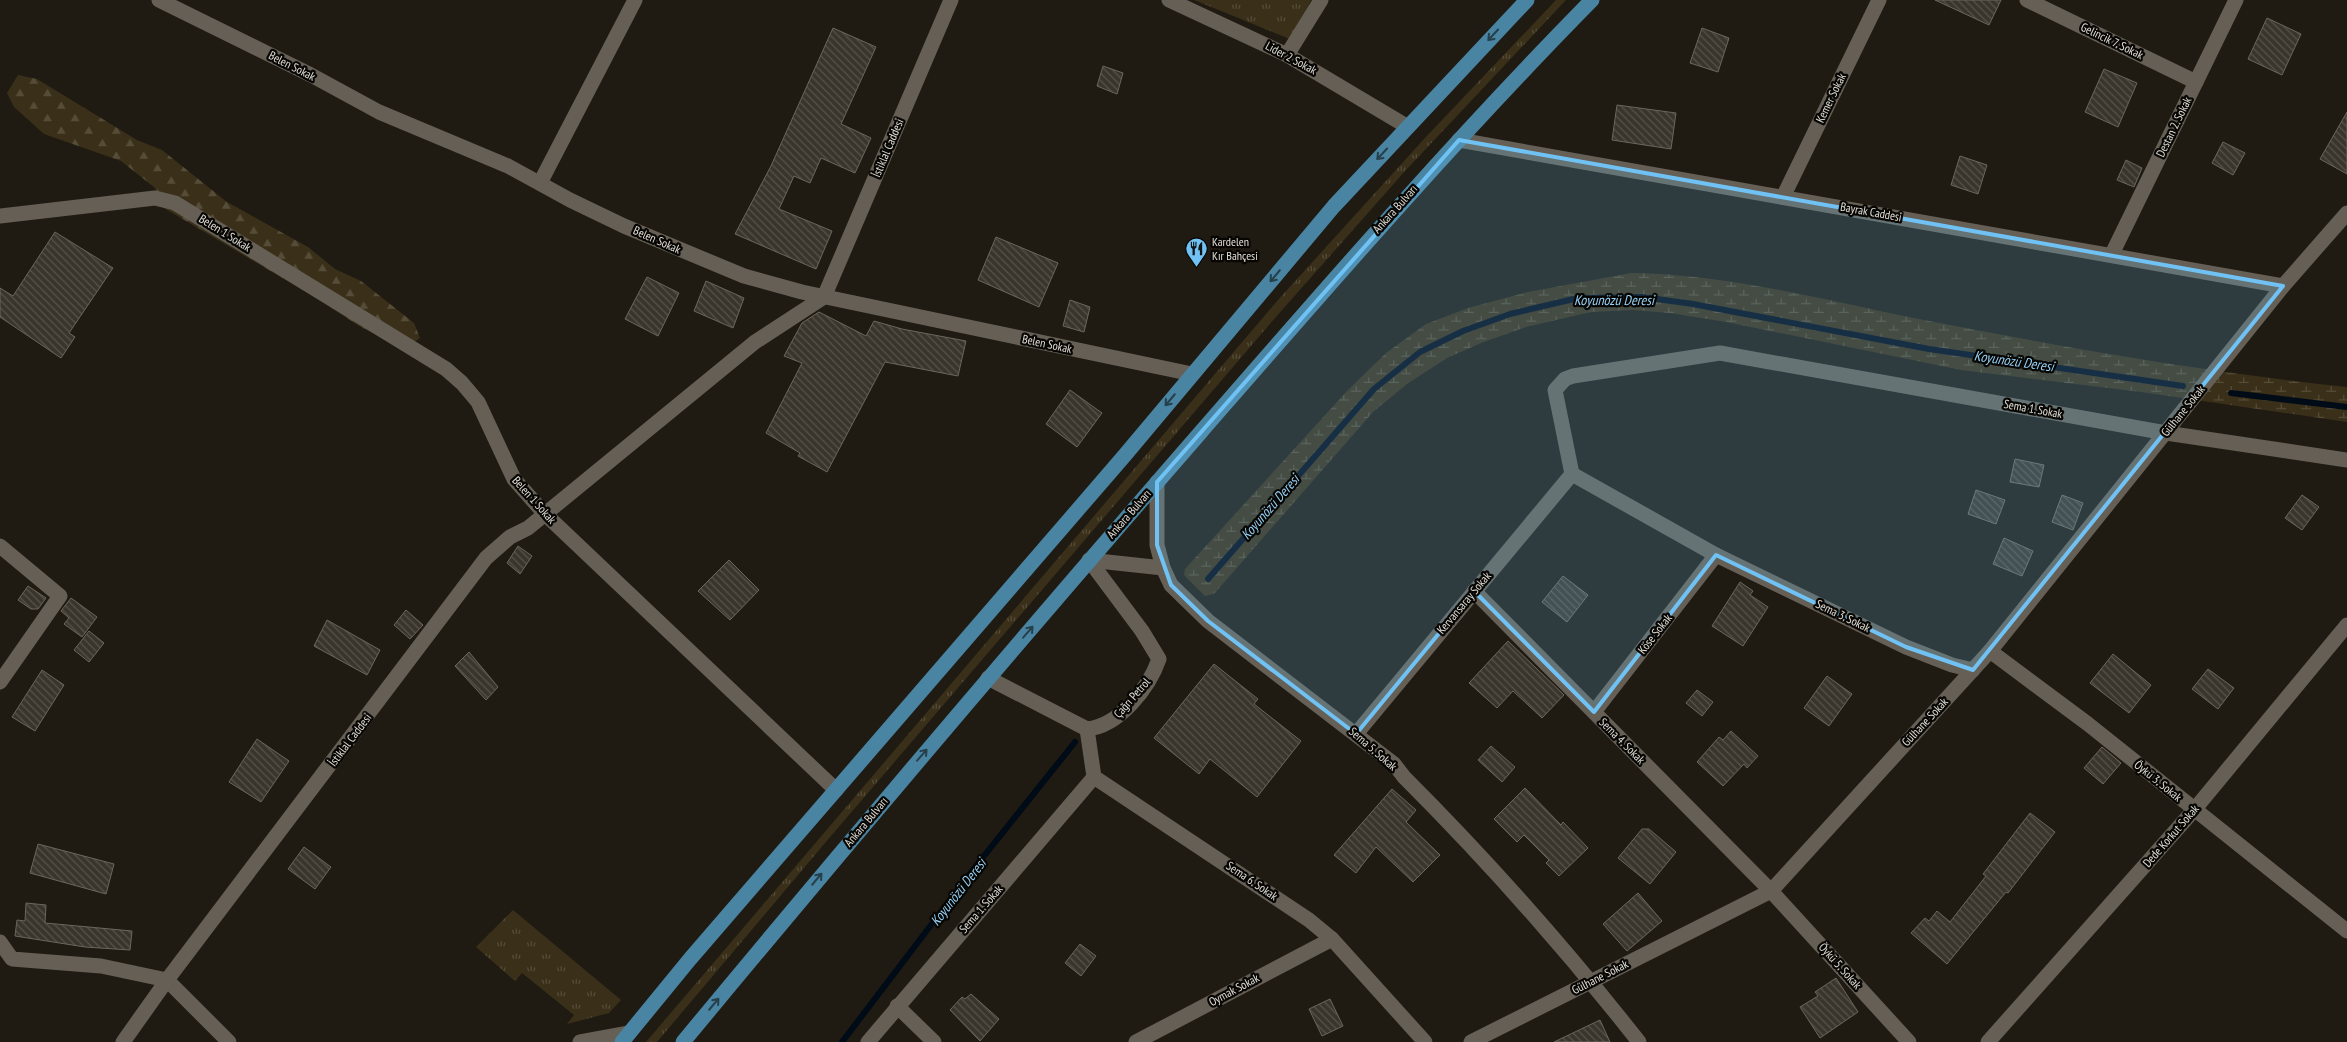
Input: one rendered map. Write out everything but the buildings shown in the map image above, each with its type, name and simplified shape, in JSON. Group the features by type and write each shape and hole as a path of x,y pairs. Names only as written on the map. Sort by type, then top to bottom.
{"main road":[{"path":"626,1038 1334,206 1527,0"},
{"name":"Ankara Bulvarı","path":"683,1042 988,678 1409,193 1592,0"}],"street":[{"name":"Belen Sokak","path":"159,0 379,112 477,152 624,226 703,261 744,276 824,297 1192,374"},
{"path":"540,184 635,0"},
{"name":"İstiklal Caddesi","path":"123,1042 167,980 426,640 486,558 510,537 528,528 755,342 824,297 951,0"},
{"name":"Lider 2 Sokak","path":"1169,0 1287,55 1408,127"},
{"path":"1287,55 1321,0"},
{"name":"Kemer Sokak","path":"1783,196 1879,0"},
{"name":"Gelincik 7. Sokak","path":"2027,0 2196,82"},
{"name":"Destan 2. Sokak","path":"2112,254 2236,0"},
{"name":"Bayrak Caddesi","path":"1459,140 2112,254 2283,286"},
{"name":"Belen 1 Sokak","path":"0,216 154,198 175,203 446,369 462,383 478,402 514,479 544,513 836,790"},
{"name":"Gülhane Sokak","path":"1471,1042 1771,890 1990,651 2283,286 2347,213"},
{"name":"Sema 1. Sokak","path":"1572,474 1554,390 1565,379 1573,376 1720,354 2166,433 2347,460"},
{"name":"Sema 3. Sokak","path":"1572,474 1716,555 1906,647 1944,662 1973,670"},
{"name":"Kervansaray Sokak","path":"1356,734 1572,474"},
{"name":"Sema 5. Sokak","path":"1157,482 1155,522 1157,545 1163,568 1171,585 1208,621 1394,764 1404,777 1496,871 1592,981 1639,1042"},
{"path":"0,546 60,596 0,682"},
{"name":"Köse Sokak","path":"1594,712 1716,555"},
{"path":"1089,560 1163,568"},
{"name":"Çağrı Petrol","path":"1086,729 1099,728 1113,720 1140,692 1154,672 1159,659 1142,632 1089,560"},
{"name":"Sema 4. Sokak","path":"1474,591 1771,890"},
{"name":"Dede Korkut Sokak","path":"1988,1042 2194,810 2347,625"},
{"name":"Öykü 3. Sokak","path":"1990,651 2088,724 2347,931"},
{"path":"988,678 1086,729 1094,776"},
{"name":"Sema 1. Sokak","path":"868,1042 1094,776"},
{"name":"Sema 6. Sokak","path":"1094,776 1255,882 1309,920 1332,939 1425,1042"},
{"name":"Öykü 5. Sokak","path":"1771,890 1909,1042"},
{"name":"Oymak Sokak","path":"1136,1042 1332,939"},
{"path":"0,942 6,958 101,966 167,980 230,1042"},
{"path":"897,1006 934,1042"},
{"path":"580,1042 626,1038"}],"highlighted area":[{"path":"1459,140 2283,286 1973,670 1906,647 1716,555 1594,712 1474,591 1356,734 1208,621 1171,585 1157,545 1157,482"}],"green space":[{"path":"1194,0 1311,0 1292,40"},
{"path":"1556,0 1566,0 1406,170 1275,318 657,1042 646,1042 1278,300 1424,139"},
{"path":"18,75 37,79 137,140 162,150 227,202 308,247 335,269 361,281 414,323 420,338 404,349 359,326 316,298 164,208 155,188 121,161 44,134 14,107 7,93"},
{"path":"1631,273 1706,278 1781,290 1929,321 2085,350 2190,367 2347,387 2347,422 2141,392 1961,370 1726,322 1670,313 1633,310 1591,312 1526,327 1481,343 1447,358 1407,384 1373,412 1214,594 1205,596 1184,575 1185,569 1347,391 1386,353 1426,324 1468,308 1528,292"},
{"path":"513,910 621,1000 609,1013 567,1024 574,1015 522,973 515,981 476,947"}],"waterway":[{"name":"Koyunözü Deresi","path":"1208,579 1374,389 1420,352 1463,331 1510,314 1578,298 1642,297 1693,304 1929,349 2183,386"},
{"name":"Koyunözü Deresi","path":"2231,393 2347,407"},
{"name":"Koyunözü Deresi","path":"842,1042 976,866 1075,742"}],"place":[{"name":"Kardelen Kır Bahçesi","path":"1196,268"}]}
